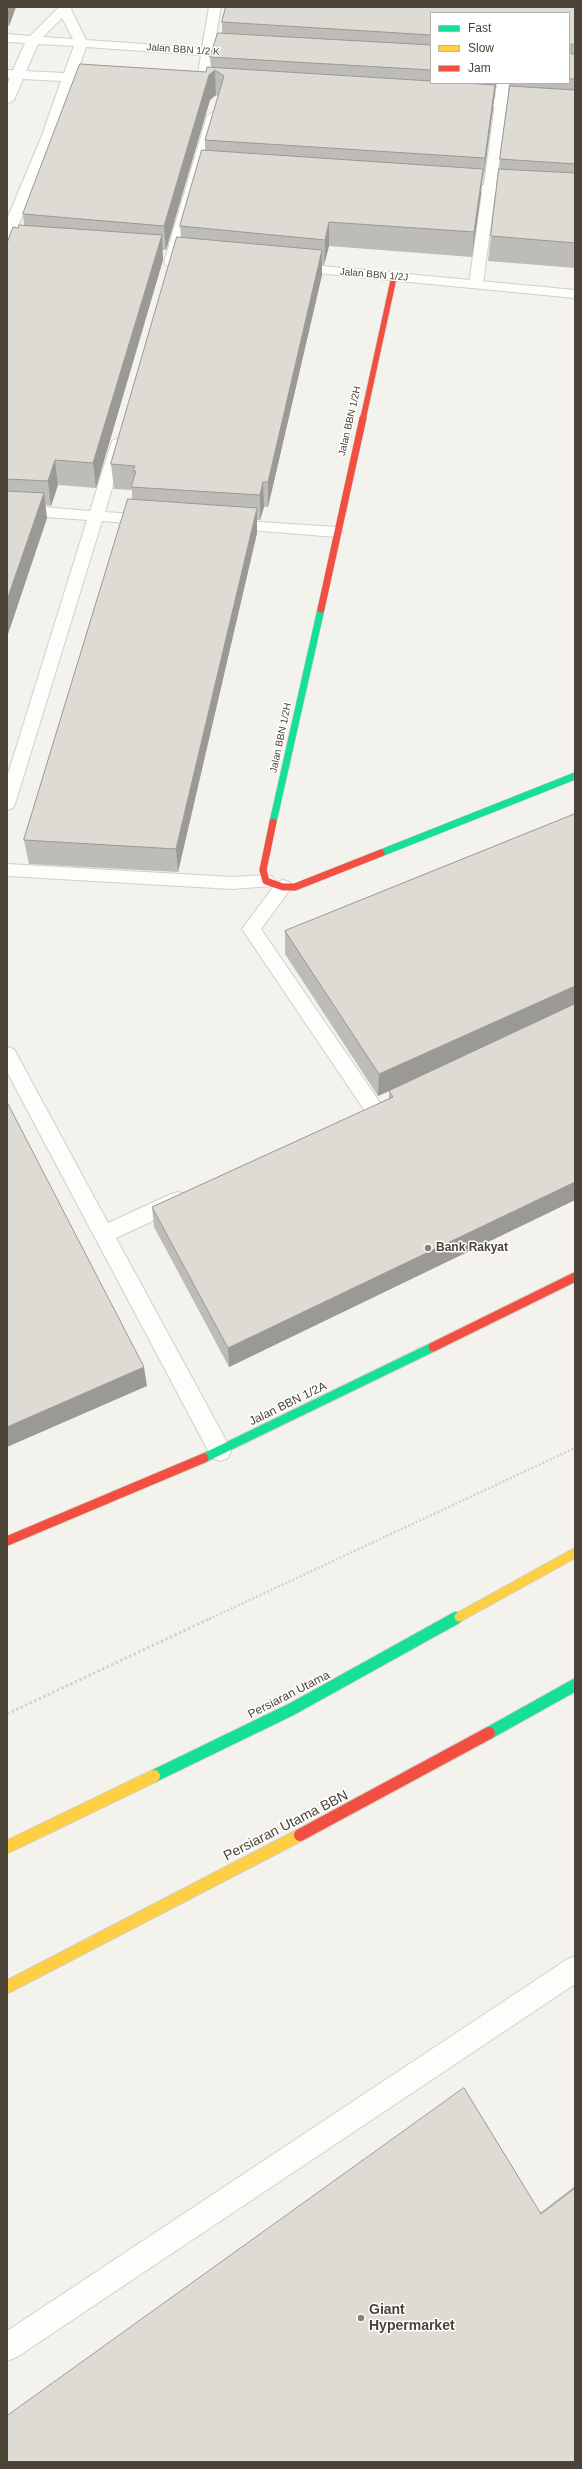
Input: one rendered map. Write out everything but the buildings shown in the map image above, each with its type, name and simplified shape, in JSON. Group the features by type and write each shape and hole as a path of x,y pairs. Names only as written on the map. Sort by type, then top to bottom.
{"street":[{"path":"202,85 209,52 209,37 215,7"},
{"path":"7,100 12,74 33,40 66,8 81,43 71,77 11,241"},
{"name":"Jalan BBN 1/2 K","path":"7,38 257,55"},
{"path":"12,74 117,80"},
{"path":"186,84 217,86"},
{"path":"501,104 503,84"},
{"path":"454,101 575,109"},
{"path":"172,256 188,258"},
{"name":"Jalan BBN 1/2J","path":"275,266 575,294"},
{"name":"Jalan BBN 1/2H","path":"275,884 264,870 336,532 394,277"},
{"path":"275,884 295,887 575,776"},
{"name":"Jalan BBN 1/2A","path":"7,1541 220,1451 575,1277"},
{"name":"Persiaran Utama","path":"7,1847 292,1709 575,1553"},
{"name":"Persiaran Utama BBN","path":"7,1987 402,1782 575,1685"}],"lane":[{"path":"476,284 501,104"},
{"path":"166,279 196,169 215,107"},
{"path":"196,169 212,170"},
{"path":"440,186 575,194"},
{"path":"157,255 172,256"},
{"path":"7,804 97,516 124,424"},
{"path":"7,509 166,521"},
{"path":"213,524 336,532"},
{"path":"7,870 232,883 275,884 251,929 374,1109"},
{"path":"7,1054 220,1451"},
{"path":"104,1234 197,1191"},
{"path":"7,2347 575,1969"}],"path":[{"path":"7,1714 575,1448"}],"traffic: fast":[{"path":"273,822 321,609"},
{"path":"381,853 575,776"},
{"path":"204,1458 433,1347"},
{"path":"154,1776 292,1709 459,1617"},
{"path":"489,1733 575,1685"}],"traffic: slow":[{"path":"459,1617 575,1553"},
{"path":"7,1847 154,1776"},
{"path":"7,1987 300,1835"}],"traffic: jam":[{"path":"321,609 394,277"},
{"path":"273,822 263,870 266,881 283,887 295,887 381,853"},
{"path":"433,1347 575,1277"},
{"path":"7,1541 204,1458"},
{"path":"300,1835 489,1733"}],"place":[{"name":"Bank Rakyat","path":"428,1248"},
{"name":"Giant Hypermarket","path":"361,2318"}]}
